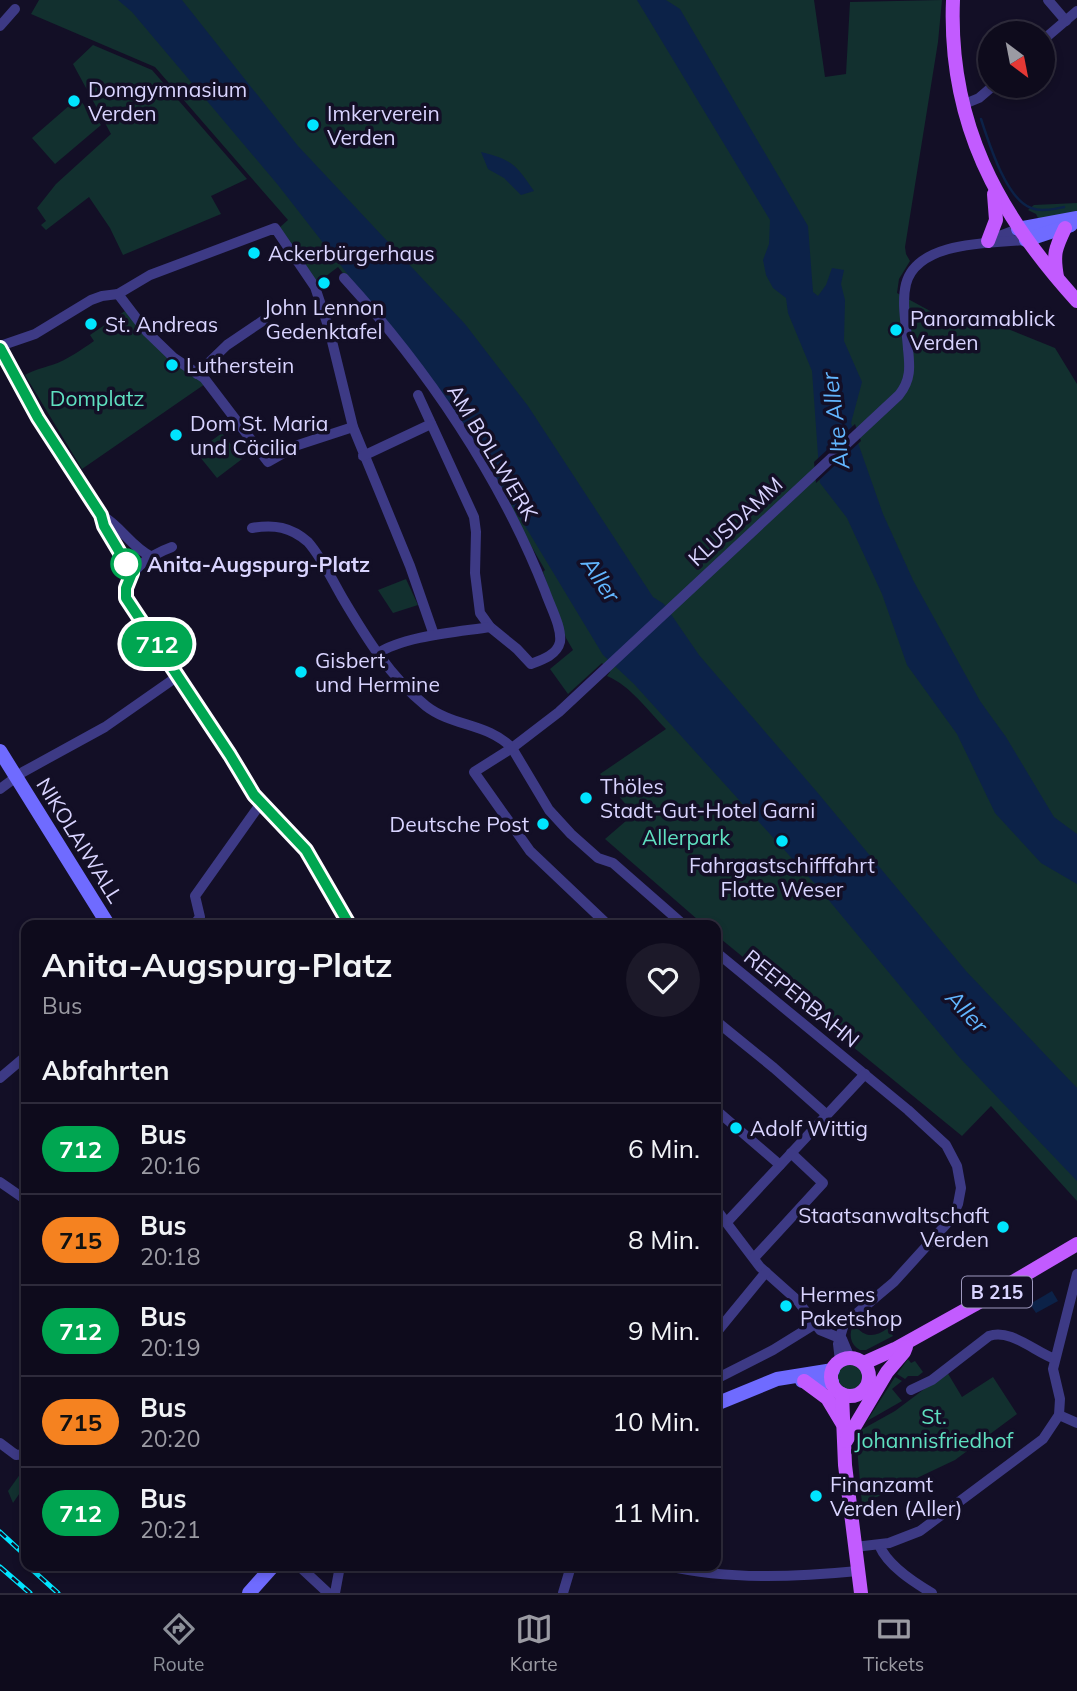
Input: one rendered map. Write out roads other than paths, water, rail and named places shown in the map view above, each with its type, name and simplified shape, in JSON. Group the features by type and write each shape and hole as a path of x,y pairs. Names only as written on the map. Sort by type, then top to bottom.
{"main road":[{"path":"953,0 954,48 962,105 973,144 994,189 1022,234 1077,301"},
{"path":"985,242 996,220 994,189"},
{"path":"1022,234 1073,223"},
{"path":"1057,278 1055,246 1073,223"},
{"name":"NIKOLAIWALL","path":"0,751 106,920"},
{"name":"B 215","path":"848,1368 901,1346 1072,1247"},
{"name":"B 215","path":"844,1446 887,1372 904,1352 901,1346"},
{"path":"721,1402 769,1381 848,1368"},
{"path":"783,1378 804,1381 848,1368"},
{"path":"848,1368 867,1387 848,1395 837,1391 848,1368"},
{"path":"804,1381 827,1398 843,1427"},
{"path":"848,1395 843,1427 844,1446 861,1593"},
{"path":"249,1593 269,1571"}],"street":[{"path":"1048,0 1066,21"},
{"path":"0,26 15,9"},
{"path":"1055,30 1077,11"},
{"path":"962,105 979,98"},
{"path":"132,573 104,526 101,515 38,418 0,347 35,334 91,300 118,294 150,275 275,228 315,287 329,329 353,427 410,566 434,635"},
{"name":"KLUSDAMM","path":"603,920 530,851 474,772 512,748 559,712 905,388 910,373 904,294 911,273 922,260 934,254 1022,234"},
{"name":"AM BOLLWERK","path":"344,278 439,397 473,450 528,547 554,614 560,641 557,651 531,664 490,627"},
{"path":"118,294 147,332 174,358 204,378 268,462 298,445 353,427"},
{"path":"197,374 227,345 264,320"},
{"path":"377,654 385,649 434,635 490,627 480,613 475,573 474,517 418,395"},
{"path":"363,456 431,424"},
{"path":"101,515 112,521 138,549 152,557"},
{"path":"252,528 267,525 285,528 308,542 377,654 426,706 447,718 499,736 512,748 550,810 571,834 598,858 613,863 678,920"},
{"path":"172,547 152,557 132,573 126,588 126,598 261,803 306,850 347,920"},
{"path":"0,789 16,776 105,727 178,676"},
{"path":"198,920 200,917 195,897 261,803"},
{"name":"REEPERBAHN","path":"721,956 865,1074 946,1145 957,1166 961,1188 955,1211 942,1230 878,1297 844,1324 840,1338"},
{"path":"721,1025 827,1115"},
{"path":"0,1077 21,1060"},
{"path":"727,1222 865,1074"},
{"path":"721,1114 780,1165"},
{"path":"754,1258 823,1184 791,1153"},
{"path":"0,1182 21,1197"},
{"path":"721,1215 766,1272 797,1300 815,1324 822,1331 844,1340 848,1368"},
{"path":"721,1327 766,1272"},
{"path":"855,1547 900,1540 920,1531 1043,1439 1059,1415 1060,1399 1053,1369 1077,1274"},
{"path":"721,1376 774,1350 815,1324"},
{"path":"911,1390 932,1380 989,1336 996,1334 1004,1333 1055,1359"},
{"path":"1059,1415 1077,1423"},
{"path":"0,1443 12,1454 21,1455"},
{"path":"879,1545 883,1555 897,1568 932,1593"},
{"path":"304,1571 328,1593"},
{"path":"335,1593 339,1571"},
{"path":"563,1593 570,1571"},
{"path":"696,1571 739,1575 795,1575 858,1571"}],"water":[{"name":"Aller","path":"118,0 182,0 298,146 465,324 528,406 653,597 664,604 699,655 966,971 1077,1088 1077,1181 959,1057 817,886 634,684 603,655 481,453 278,185 132,12"},
{"name":"Alte Aller","path":"637,0 666,0 680,9 808,226 813,292 818,296 826,285 832,268 844,270 841,284 845,300 844,341 862,382 851,423 883,514 913,580 980,701 1006,737 1054,817 1077,834 1077,884 1041,863 995,813 957,734 907,665 882,594 847,518 820,483 812,371 788,313 786,298 773,288 766,275 763,260 769,244 770,220"},
{"path":"481,152 513,165 534,191 521,195 504,178 488,169"},
{"path":"1052,1291 1058,1301 1036,1313 1030,1304"}],"waterway":[{"path":"981,119 1006,182 1022,203 1039,210 1064,207"}],"railway":[{"path":"0,1532 21,1551"},
{"path":"0,1567 30,1593"},
{"path":"34,1571 58,1593"}],"place":[{"name":"Domgymnasium Verden","path":"74,101"},
{"name":"Imkerverein Verden","path":"313,125"},
{"name":"Ackerbürgerhaus","path":"254,253"},
{"name":"John Lennon Gedenktafel","path":"324,283"},
{"name":"St. Andreas","path":"91,324"},
{"name":"Panoramablick Verden","path":"896,330"},
{"name":"Lutherstein","path":"172,365"},
{"name":"Dom St. Maria und Cäcilia","path":"176,435"},
{"name":"Anita-Augspurg-Platz","path":"126,564"},
{"name":"Gisbert und Hermine","path":"301,672"},
{"name":"Thöles Stadt-Gut-Hotel Garni","path":"586,798"},
{"name":"Deutsche Post","path":"543,824"},
{"name":"Fahrgastschifffahrt Flotte Weser","path":"782,841"},
{"name":"Adolf Wittig","path":"736,1128"},
{"name":"Staatsanwaltschaft Verden","path":"1003,1227"},
{"name":"Hermes Paketshop","path":"786,1306"},
{"name":"Finanzamt Verden (Aller)","path":"816,1496"}],"park label":[{"name":"Domplatz","path":"97,398"},
{"name":"Allerpark","path":"686,837"},
{"name":"St. Johannisfriedhof","path":"934,1428"}]}
